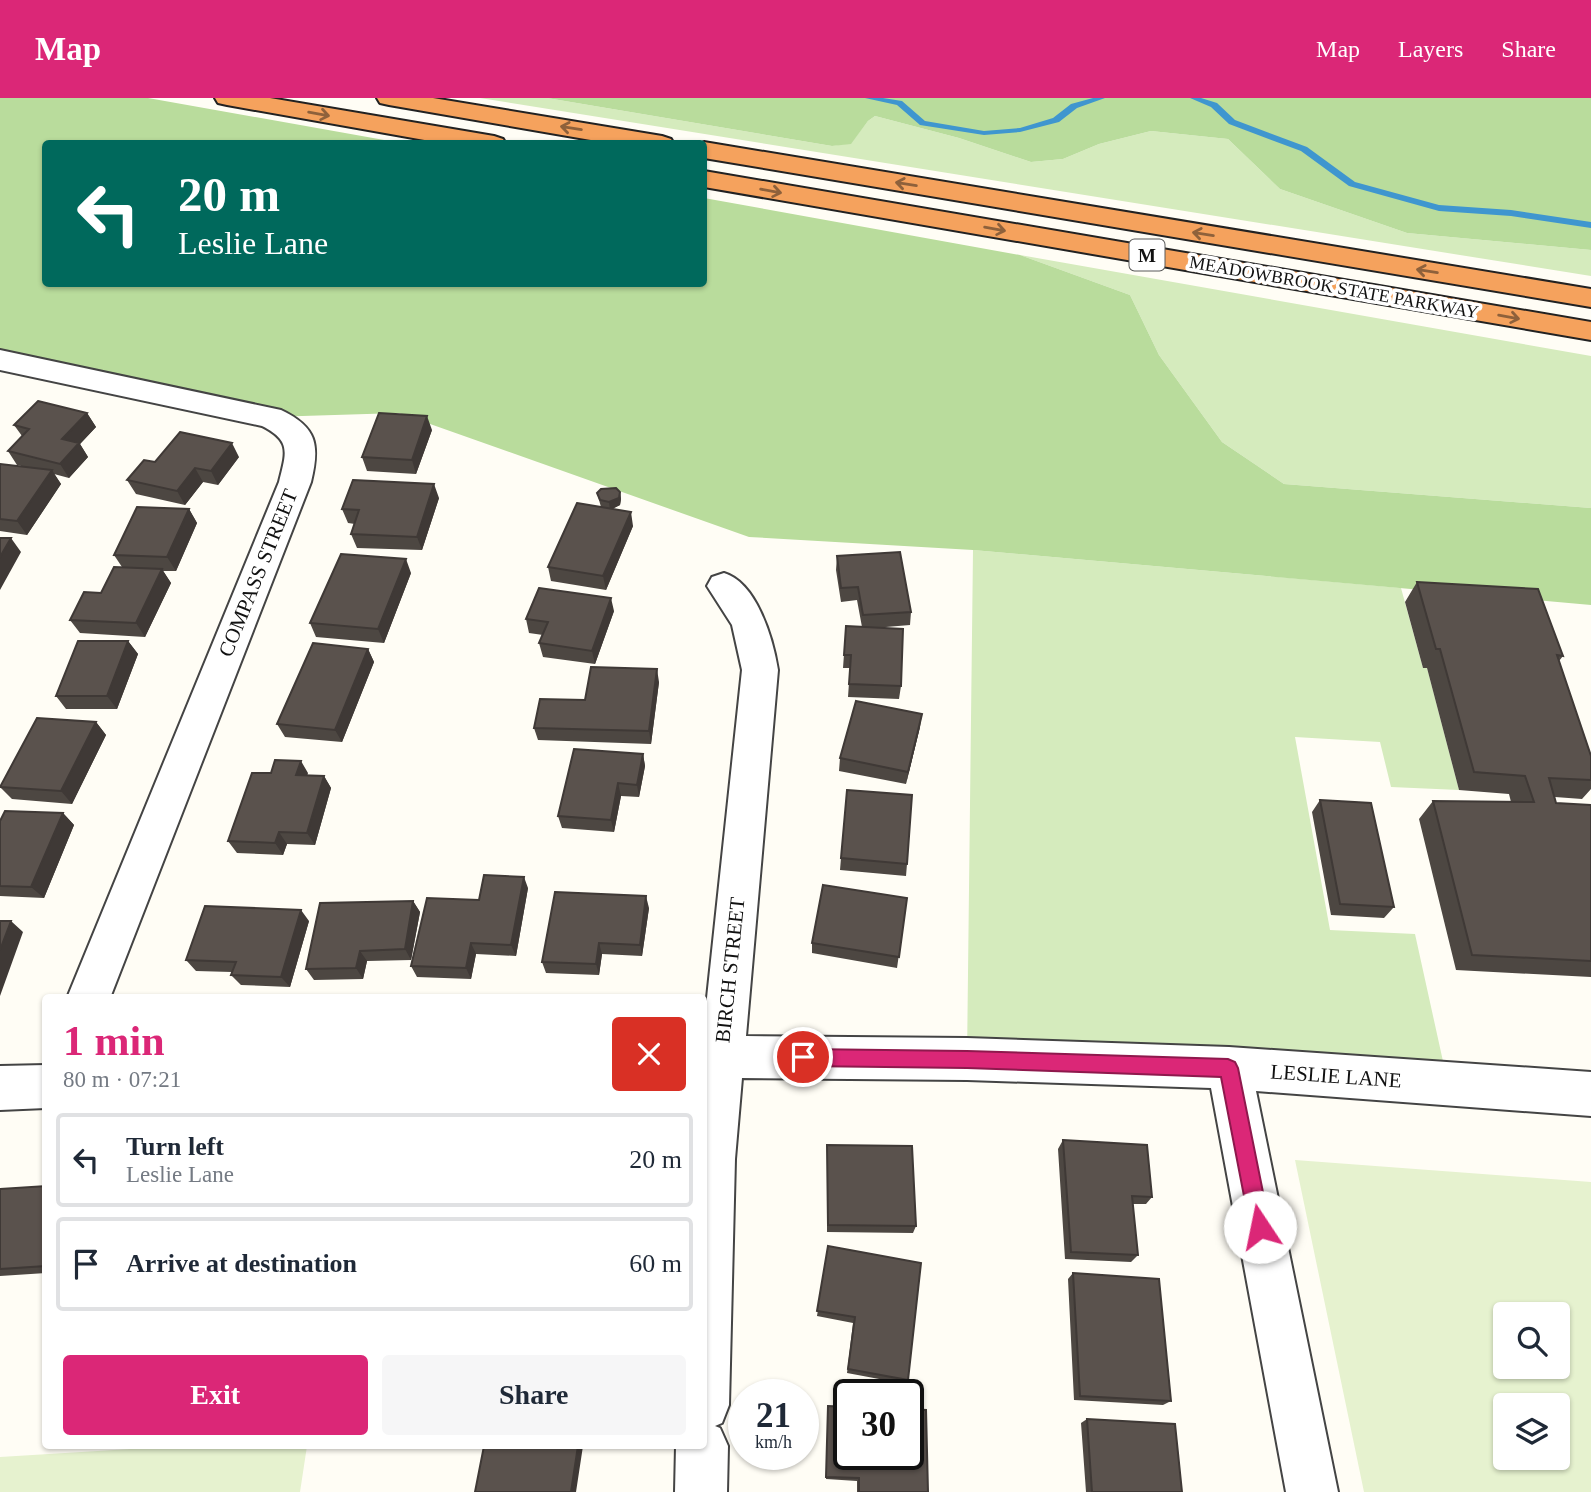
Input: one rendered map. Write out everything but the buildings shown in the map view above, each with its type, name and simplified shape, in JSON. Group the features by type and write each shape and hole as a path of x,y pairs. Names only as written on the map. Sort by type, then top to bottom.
{"highway":[{"path":"227,98 471,140"},
{"path":"389,98 638,140"},
{"name":"MEADOWBROOK STATE PARKWAY","path":"707,151 1591,298"},
{"name":"MEADOWBROOK STATE PARKWAY","path":"707,180 1591,331"}],"street":[{"name":"COMPASS STREET","path":"1,362 270,417 289,425 301,441 303,453 295,482 90,994"},
{"name":"BIRCH STREET","path":"707,1313 713,1057 760,670 756,637 743,611 724,586"},
{"name":"LESLIE LANE","path":"713,1057 967,1059 1228,1068 1591,1094"},
{"path":"1228,1068 1312,1492"},
{"path":"0,1088 42,1086"},
{"path":"701,1492 702,1449"}],"green space":[{"path":"0,98 148,98 384,140 42,140 42,287 707,287 707,199 1020,255 1130,295 1159,355 1222,442 1284,484 1591,508 1591,605 973,550 749,537 399,413 270,417 0,360"},
{"path":"480,98 547,98 832,146 851,143 875,116 959,138 1031,162 1063,159 1099,144 1151,131 1228,139 1280,189 1407,233 1591,250 1591,276"},
{"path":"547,98 1591,98 1591,250 1407,233 1280,189 1228,139 1151,131 1099,144 1063,159 1031,162 959,138 875,116 851,144 832,146"},
{"path":"1020,255 1591,356 1591,508 1284,484 1222,442 1159,355 1130,295"},
{"path":"973,550 1401,588 1423,668 1427,668 1459,790 1391,787 1380,742 1295,737 1330,930 1415,934 1448,1084 967,1059"},
{"path":"1295,1160 1591,1182 1591,1492 1364,1492"},
{"path":"130,1449 307,1449 300,1492 0,1492 0,1457"}],"waterway":[{"path":"869,98 899,103 923,123 984,133 1020,130 1056,120 1074,106 1101,98"},
{"path":"1194,98 1214,105 1232,122 1304,149 1352,184 1439,208 1511,213 1591,225"}],"route":[{"path":"803,1057 967,1059 1228,1068 1260,1227"}]}
